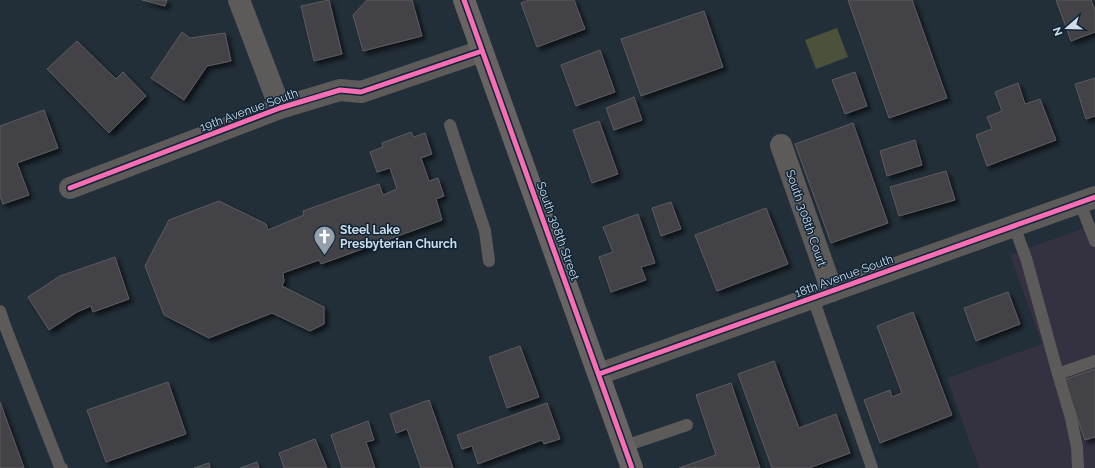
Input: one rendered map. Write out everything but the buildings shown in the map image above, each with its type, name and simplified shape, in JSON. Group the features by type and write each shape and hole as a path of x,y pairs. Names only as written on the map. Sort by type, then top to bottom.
{"street":[{"path":"239,0 280,108"},
{"name":"South 308th Street","path":"464,0 632,468"},
{"name":"19th Avenue South","path":"70,188 280,108 340,90 361,92 482,51"},
{"name":"South 308th Court","path":"781,145 822,295"},
{"name":"18th Avenue South","path":"599,374 1088,200"}],"lane":[{"path":"450,125 485,231 489,261"},
{"path":"1088,200 1095,241"},
{"path":"1014,226 1026,258 1071,418 1078,468"},
{"path":"822,295 872,468"},
{"path":"0,310 54,452 62,468"},
{"path":"1058,374 1095,361"},
{"path":"625,446 687,425"}],"shaded area":[{"path":"1095,224 1095,468 979,468 947,378 1042,344 1010,255"}],"green space":[{"path":"837,28 848,57 816,69 805,40"}],"cycle path":[{"path":"464,0 632,468"},
{"path":"70,188 280,108 340,90 361,92 482,51"},
{"path":"599,374 1095,197"}],"place":[{"name":"Steel Lake Presbyterian Church","path":"325,256"}]}
